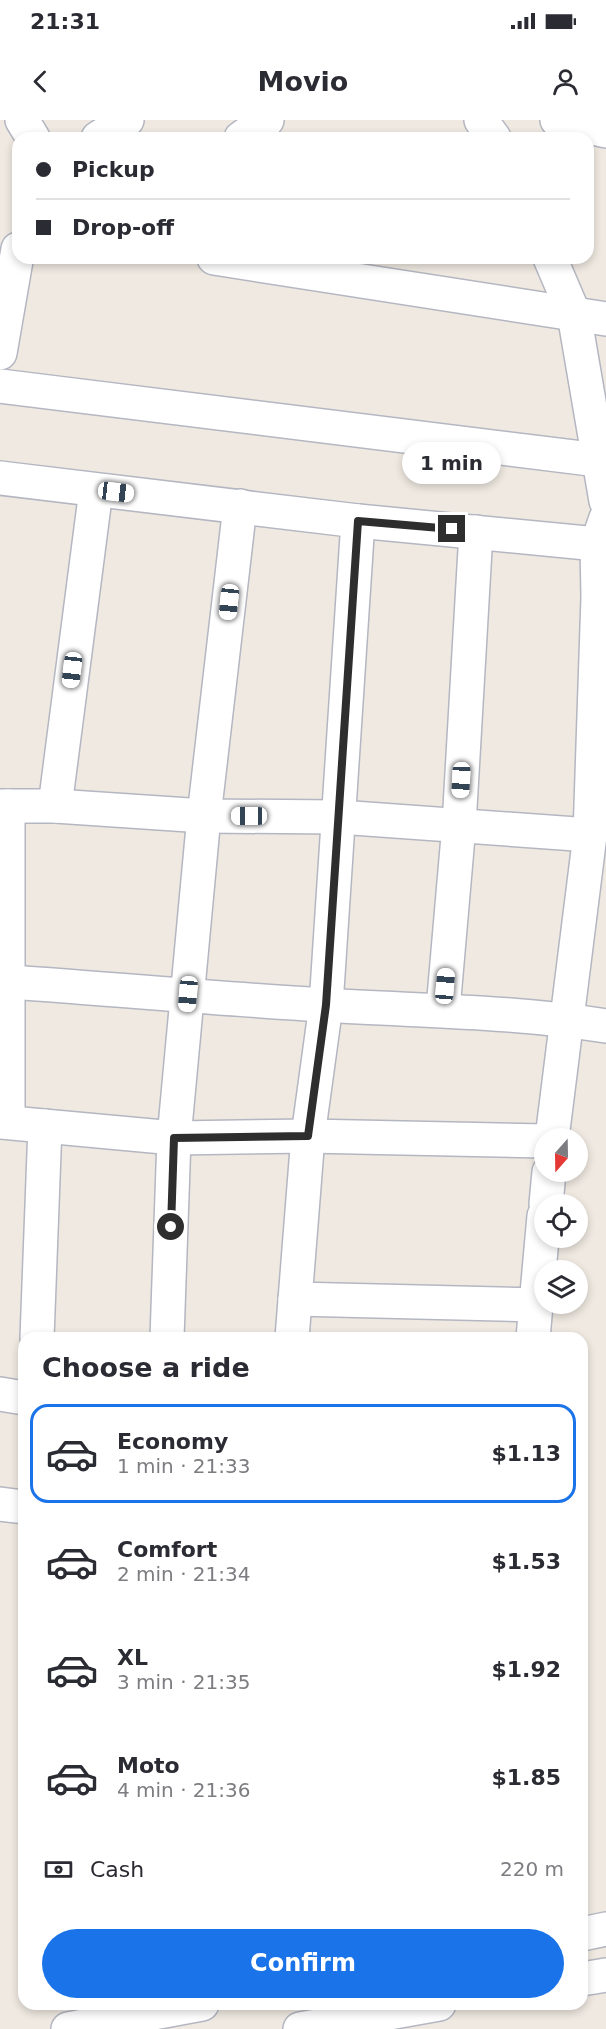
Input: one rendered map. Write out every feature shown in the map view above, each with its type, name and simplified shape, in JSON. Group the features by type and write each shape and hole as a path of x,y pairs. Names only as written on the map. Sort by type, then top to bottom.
{"street":[{"path":"108,132 127,120"},
{"path":"250,132 267,120"},
{"path":"557,120 606,131"},
{"path":"0,353 15,264"},
{"path":"260,264 606,319"},
{"path":"553,264 574,314 603,461 606,501"},
{"path":"0,386 603,461"},
{"path":"0,478 358,521 476,532 602,531 590,835 569,1020 553,1128"},
{"path":"55,806 96,490"},
{"path":"167,1332 174,1138 204,816 240,506"},
{"path":"292,1332 308,1136 326,1005 358,521"},
{"path":"443,1010 459,825 476,532"},
{"path":"534,1141 308,1136 174,1138 4,1122 8,982 4,806 55,806 204,816 339,817 590,835"},
{"path":"8,982 326,1005 443,1010 569,1020 606,1026"},
{"path":"37,1332 45,1125"},
{"path":"295,1299 534,1305"},
{"path":"534,1332 535,1314"},
{"path":"0,1394 18,1397"},
{"path":"0,1504 18,1506"},
{"path":"588,1933 606,1929"},
{"path":"588,1978 606,1975"},
{"path":"68,2029 170,2010"},
{"path":"300,2029 406,2010"}],"route":[{"path":"171,1227 174,1138 308,1136 326,1005 358,521 452,529"}]}
